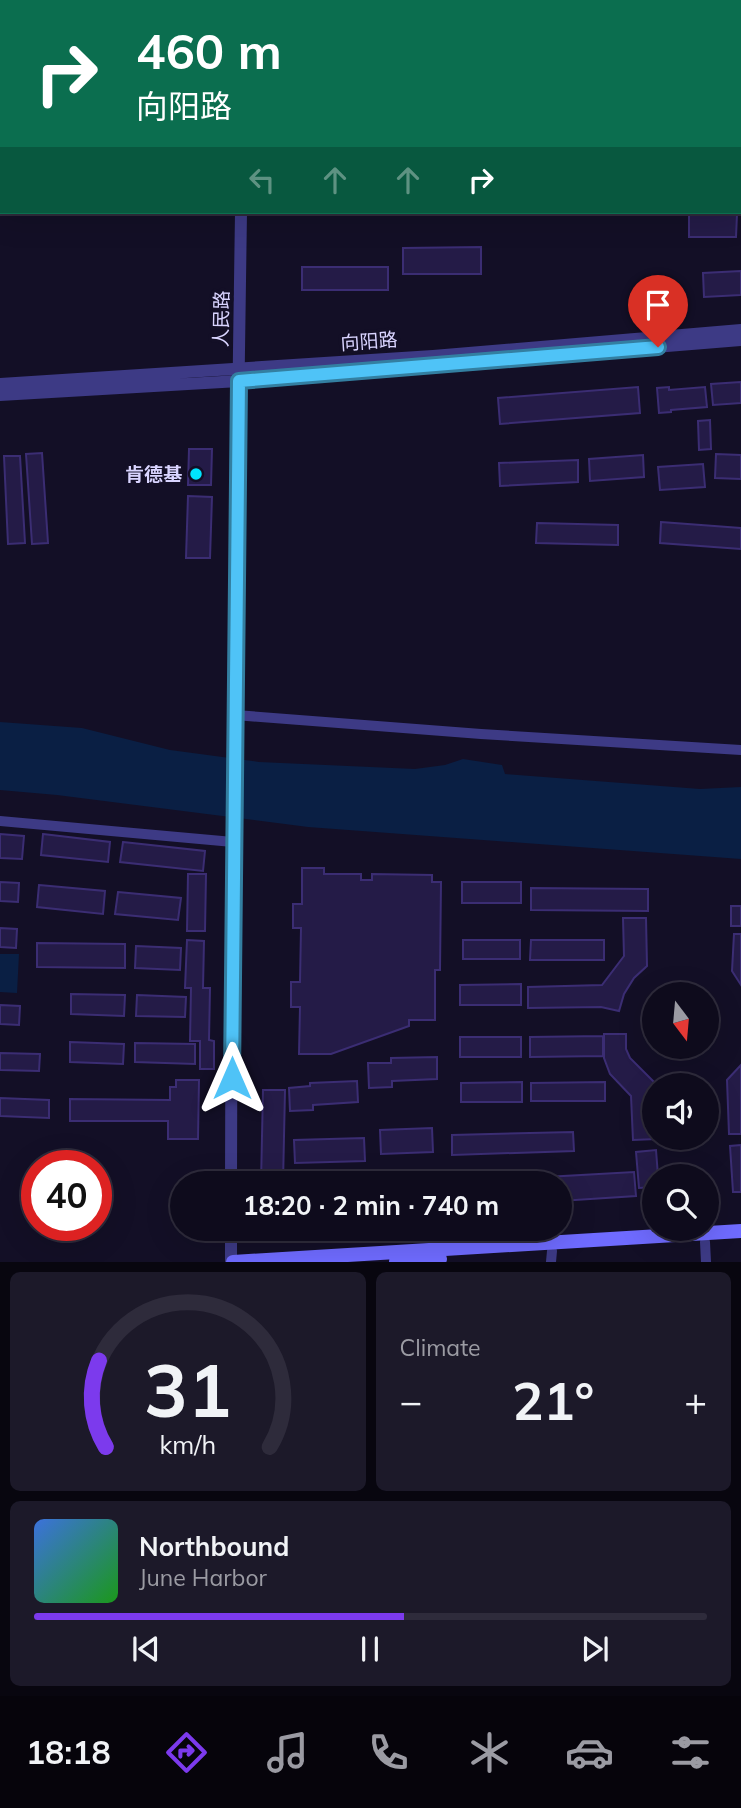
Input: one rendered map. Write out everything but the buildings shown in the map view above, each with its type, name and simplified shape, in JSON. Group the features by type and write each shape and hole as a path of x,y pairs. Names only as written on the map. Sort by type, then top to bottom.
{"main road":[{"path":"232,1262 741,1231"},
{"path":"396,1262 552,1256 741,1240"}],"street":[{"name":"人民路","path":"231,1171 234,715 242,214"},
{"name":"向阳路","path":"0,395 741,330"},
{"name":"向阳路","path":"0,384 239,375 741,341"},
{"path":"234,715 741,750"},
{"path":"0,821 233,842"},
{"path":"231,1241 232,1262"},
{"path":"705,1242 706,1262"}],"water":[{"path":"0,722 82,728 170,750 259,762 415,769 445,765 463,759 502,765 505,774 700,789 741,787 741,859 308,827 0,790"},
{"path":"0,954 19,954 17,993 0,992"}],"place":[{"name":"肯德基","path":"196,474"}],"route":[{"path":"232,1078 232,835 239,381 658,347"}]}
